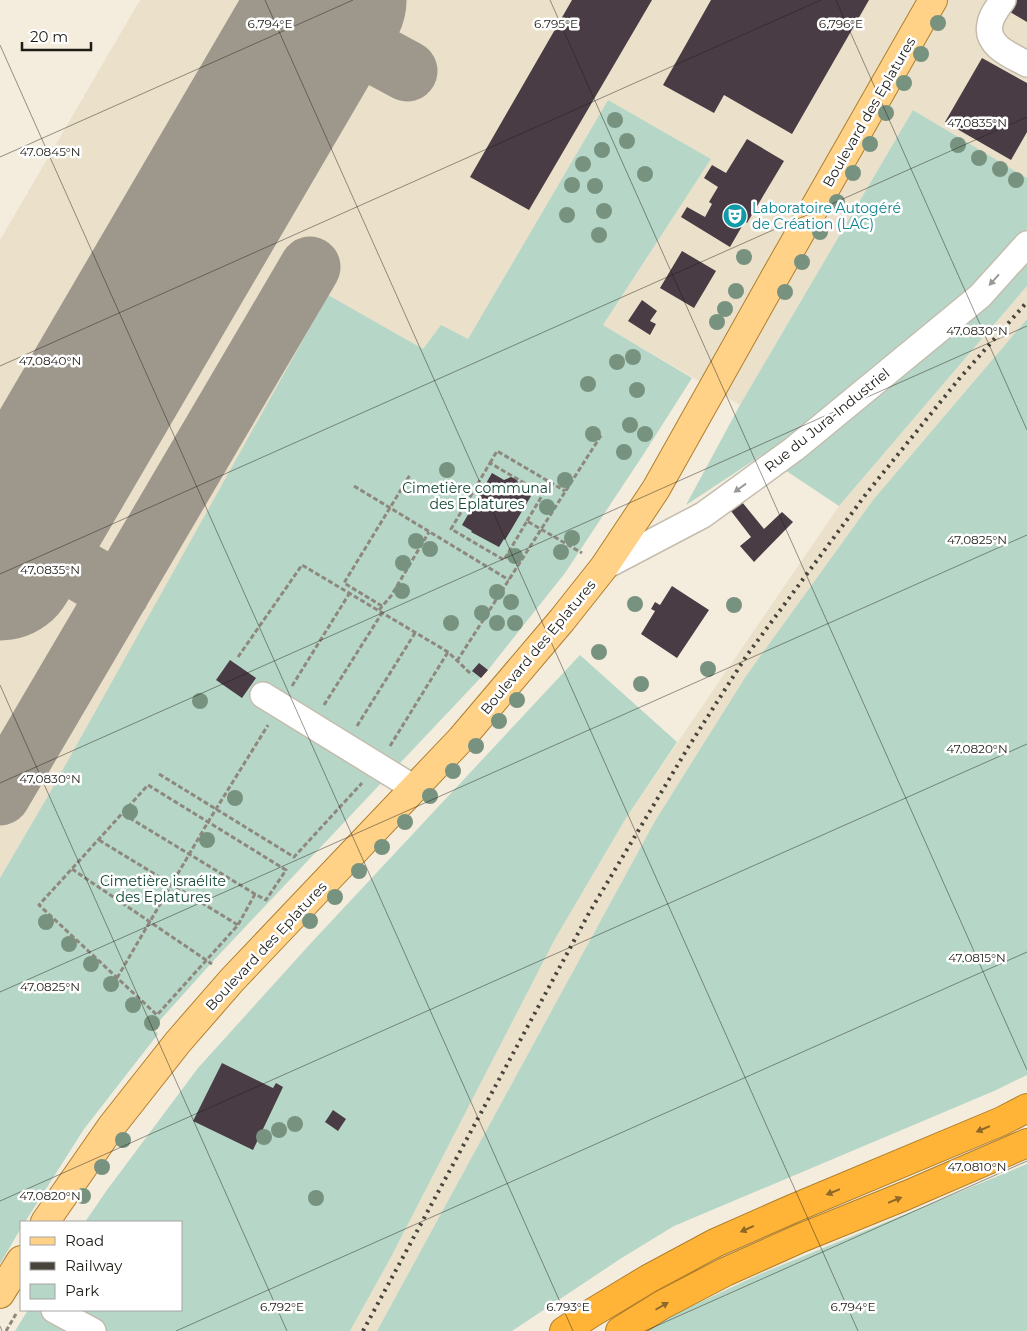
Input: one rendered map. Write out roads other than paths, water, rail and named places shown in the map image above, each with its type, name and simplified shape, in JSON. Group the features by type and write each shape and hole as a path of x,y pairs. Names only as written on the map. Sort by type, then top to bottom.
{"highway":[{"path":"564,1331 648,1279 715,1243 1002,1121 1027,1108"},
{"path":"620,1331 725,1272 1027,1143"}],"main road":[{"name":"Boulevard des Eplatures","path":"46,1221 130,1101 178,1042 232,980 460,739 510,683 604,567 656,489 933,0"},
{"path":"9,1290 20,1262"}],"street":[{"path":"1003,0 990,23 989,34 993,42 1001,50 1027,64"},
{"name":"Rue du Jura-Industriel","path":"604,567 703,515 794,449 980,296 1027,244"},
{"path":"271,701 414,788"},
{"path":"56,1311 93,1331"}],"railway":[{"path":"363,1331 589,913 689,746 747,655 866,494 959,379 1027,302"}],"place":[{"name":"Laboratoire Autogéré de Création (LAC)","path":"735,216"}],"park label":[{"name":"Cimetière communal des Eplatures","path":"477,496"},
{"name":"Cimetière israélite des Eplatures","path":"163,890"}]}
